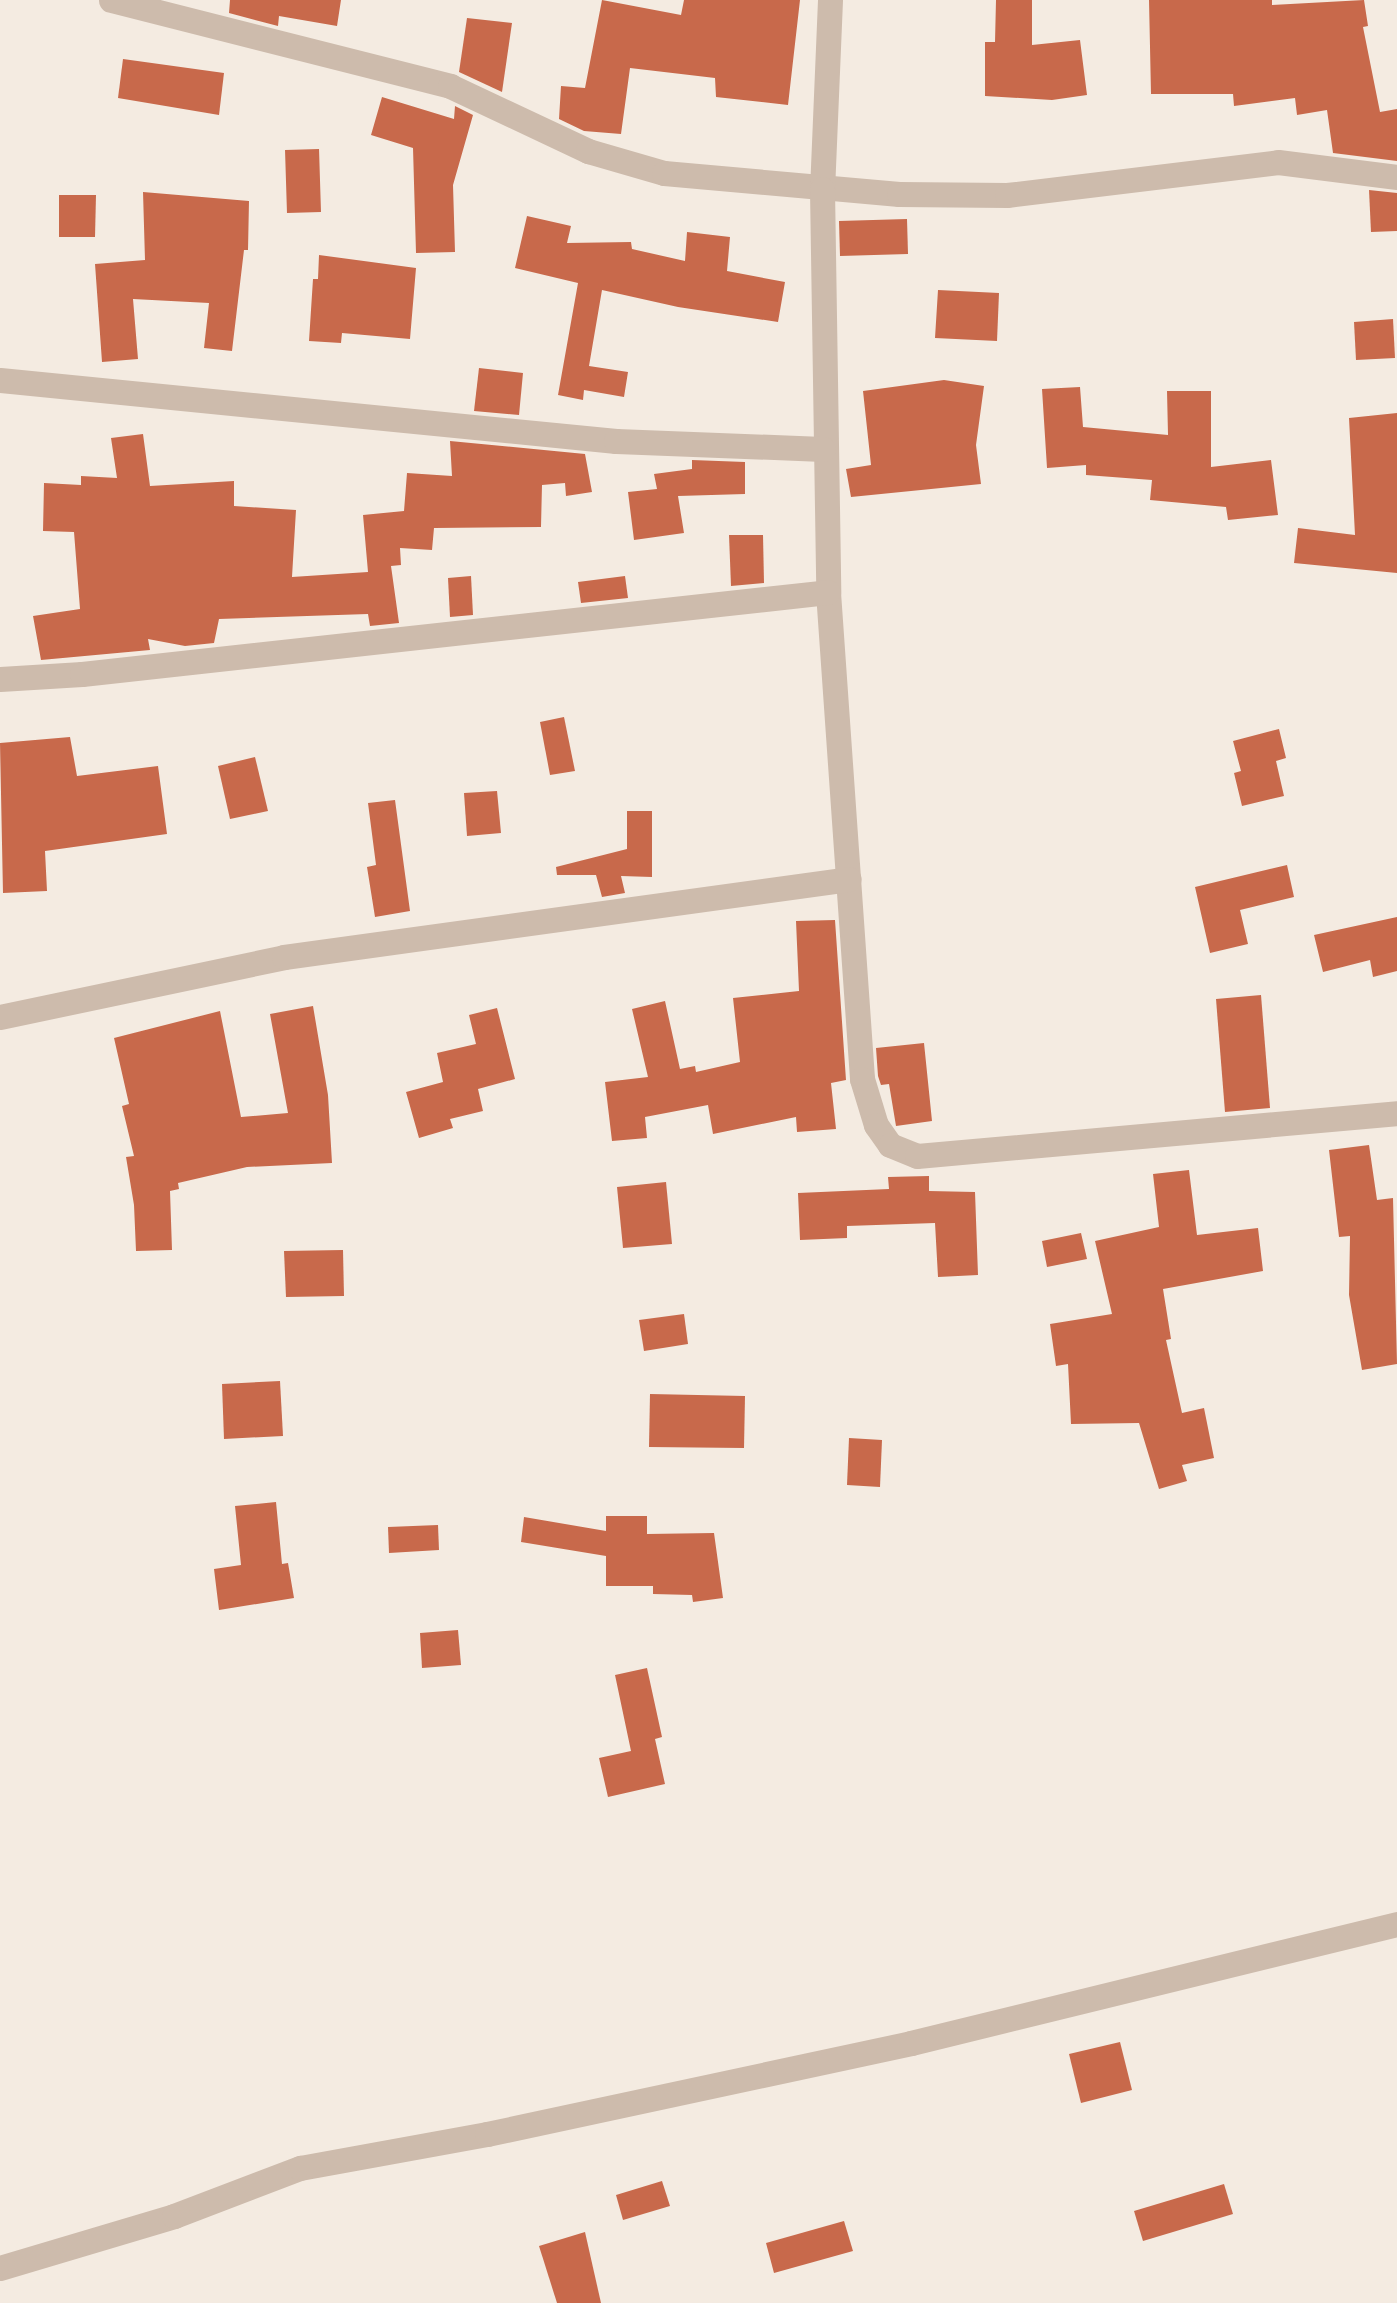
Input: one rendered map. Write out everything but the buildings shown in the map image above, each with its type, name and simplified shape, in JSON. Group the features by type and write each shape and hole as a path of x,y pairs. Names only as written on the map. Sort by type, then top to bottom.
{"street":[{"path":"111,0 450,86 588,150 664,173 822,189 1007,195 1278,162 1397,178"},
{"path":"830,0 822,189 828,592 862,1079 876,1125 890,1145 916,1156 1397,1113"},
{"path":"0,380 616,440 823,449"},
{"path":"0,679 82,674 828,592"},
{"path":"0,1018 284,957 848,879"},
{"path":"0,2268 174,2216 300,2168 487,2134 912,2044 1397,1924"}]}
